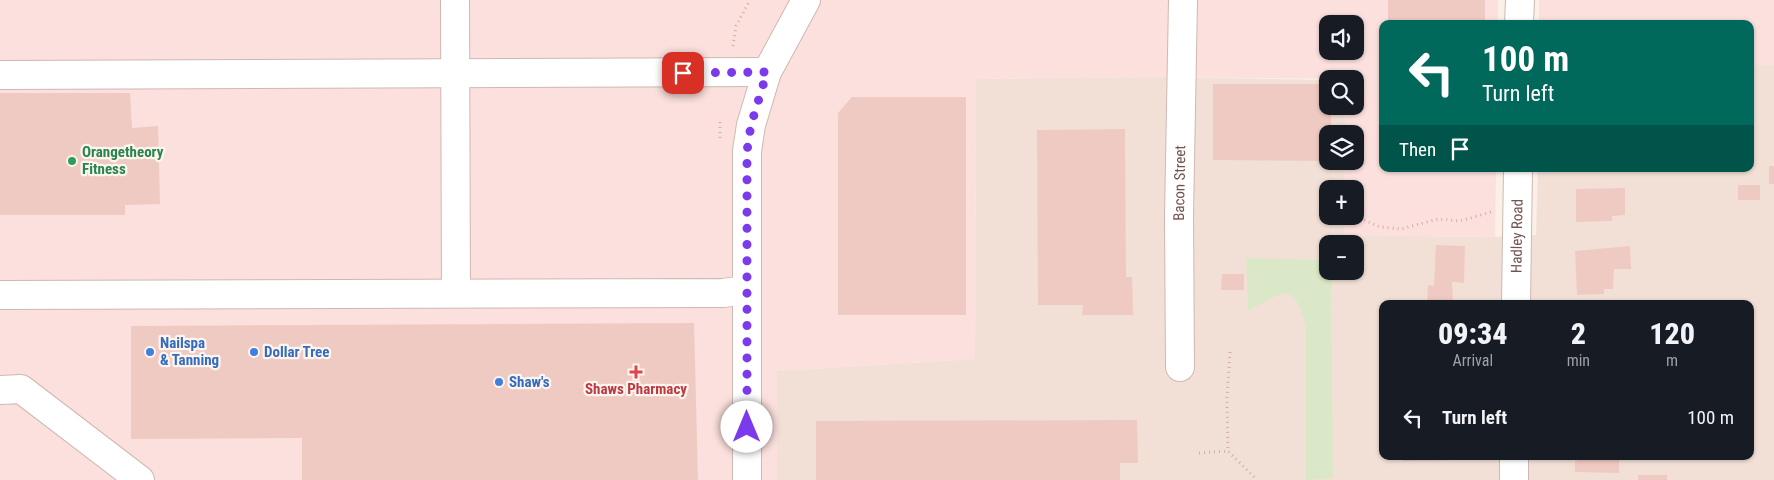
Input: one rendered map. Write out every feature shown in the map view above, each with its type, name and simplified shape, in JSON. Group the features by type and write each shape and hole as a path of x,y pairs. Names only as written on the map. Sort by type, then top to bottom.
{"street":[{"path":"456,0 456,293"},
{"path":"747,480 747,151 751,125 767,72 806,0"},
{"name":"Bacon Street","path":"1180,367 1179,216 1183,0"},
{"path":"1519,20 1520,0"},
{"path":"0,75 767,72"},
{"name":"Hadley Road","path":"1516,300 1518,172"},
{"path":"0,295 714,293 746,290"},
{"path":"0,390 21,389 140,480"},
{"path":"1514,460 1514,480"}],"path":[{"path":"733,46 736,26 750,0"},
{"path":"1364,220 1380,227 1402,229 1438,219 1460,221 1490,212"},
{"path":"1230,352 1227,398 1228,451 1257,480"},
{"path":"1199,453 1228,451"}],"shaded area":[{"path":"0,0 1498,0 1498,20 1379,20 1379,172 1496,172 1495,237 1344,235 1344,225 1364,225 1364,180 1344,180 1345,170 1364,170 1364,125 1345,125 1345,115 1364,115 1364,70 1319,70 1319,79 1167,77 976,79 975,359 777,371 777,480 0,480"},
{"path":"1539,0 1774,0 1774,65 1754,65 1754,20 1539,20"},
{"path":"1754,65 1774,65 1774,480 777,480 777,371 975,359 976,79 1167,77 1319,80 1319,115 1345,115 1345,125 1319,125 1319,170 1345,170 1344,180 1319,180 1319,225 1344,225 1344,235 1319,235 1319,280 1364,280 1364,235 1495,237 1536,235 1538,172 1754,172"}],"green space":[{"path":"1246,258 1319,260 1319,280 1331,280 1333,478 1306,480 1306,326 1297,301 1286,294 1279,295 1248,311"}],"building":[{"path":"1388,0 1485,0 1485,20 1388,20"},
{"path":"1213,84 1319,84 1319,115 1331,115 1331,125 1319,125 1319,161 1213,160"},
{"path":"0,93 130,93 132,128 158,126 160,204 125,205 125,215 0,215"},
{"path":"852,97 966,97 966,315 838,315 838,113"},
{"path":"1125,129 1126,277 1132,277 1133,315 1082,315 1083,305 1038,305 1037,130"},
{"path":"1769,166 1774,166 1774,184 1769,184"},
{"path":"1738,185 1760,185 1760,200 1738,200"},
{"path":"1625,188 1625,215 1612,216 1612,221 1576,222 1576,189"},
{"path":"1436,245 1465,246 1464,283 1452,282 1453,300 1427,300 1428,285 1434,286"},
{"path":"1630,246 1631,269 1614,269 1613,289 1604,289 1604,294 1577,295 1575,251"},
{"path":"1222,274 1244,274 1244,290 1221,290"},
{"name":"Shaw's","path":"694,323 698,480 302,480 302,438 131,439 131,326"},
{"path":"1137,420 1138,463 1120,463 1120,480 816,480 816,421"},
{"path":"1403,460 1457,460 1403,461"},
{"path":"1619,460 1619,473 1575,472 1575,461"},
{"path":"1638,475 1667,475 1667,480 1638,480"}],"place":[{"name":"Orangetheory Fitness","path":"72,161"},
{"name":"Nailspa & Tanning","path":"150,352"},
{"name":"Dollar Tree","path":"254,352"},
{"name":"Shaws Pharmacy","path":"636,372"},
{"name":"Shaw's","path":"499,382"}],"route":[{"path":"683,73 767,72 751,125 747,151 747,427"}]}
